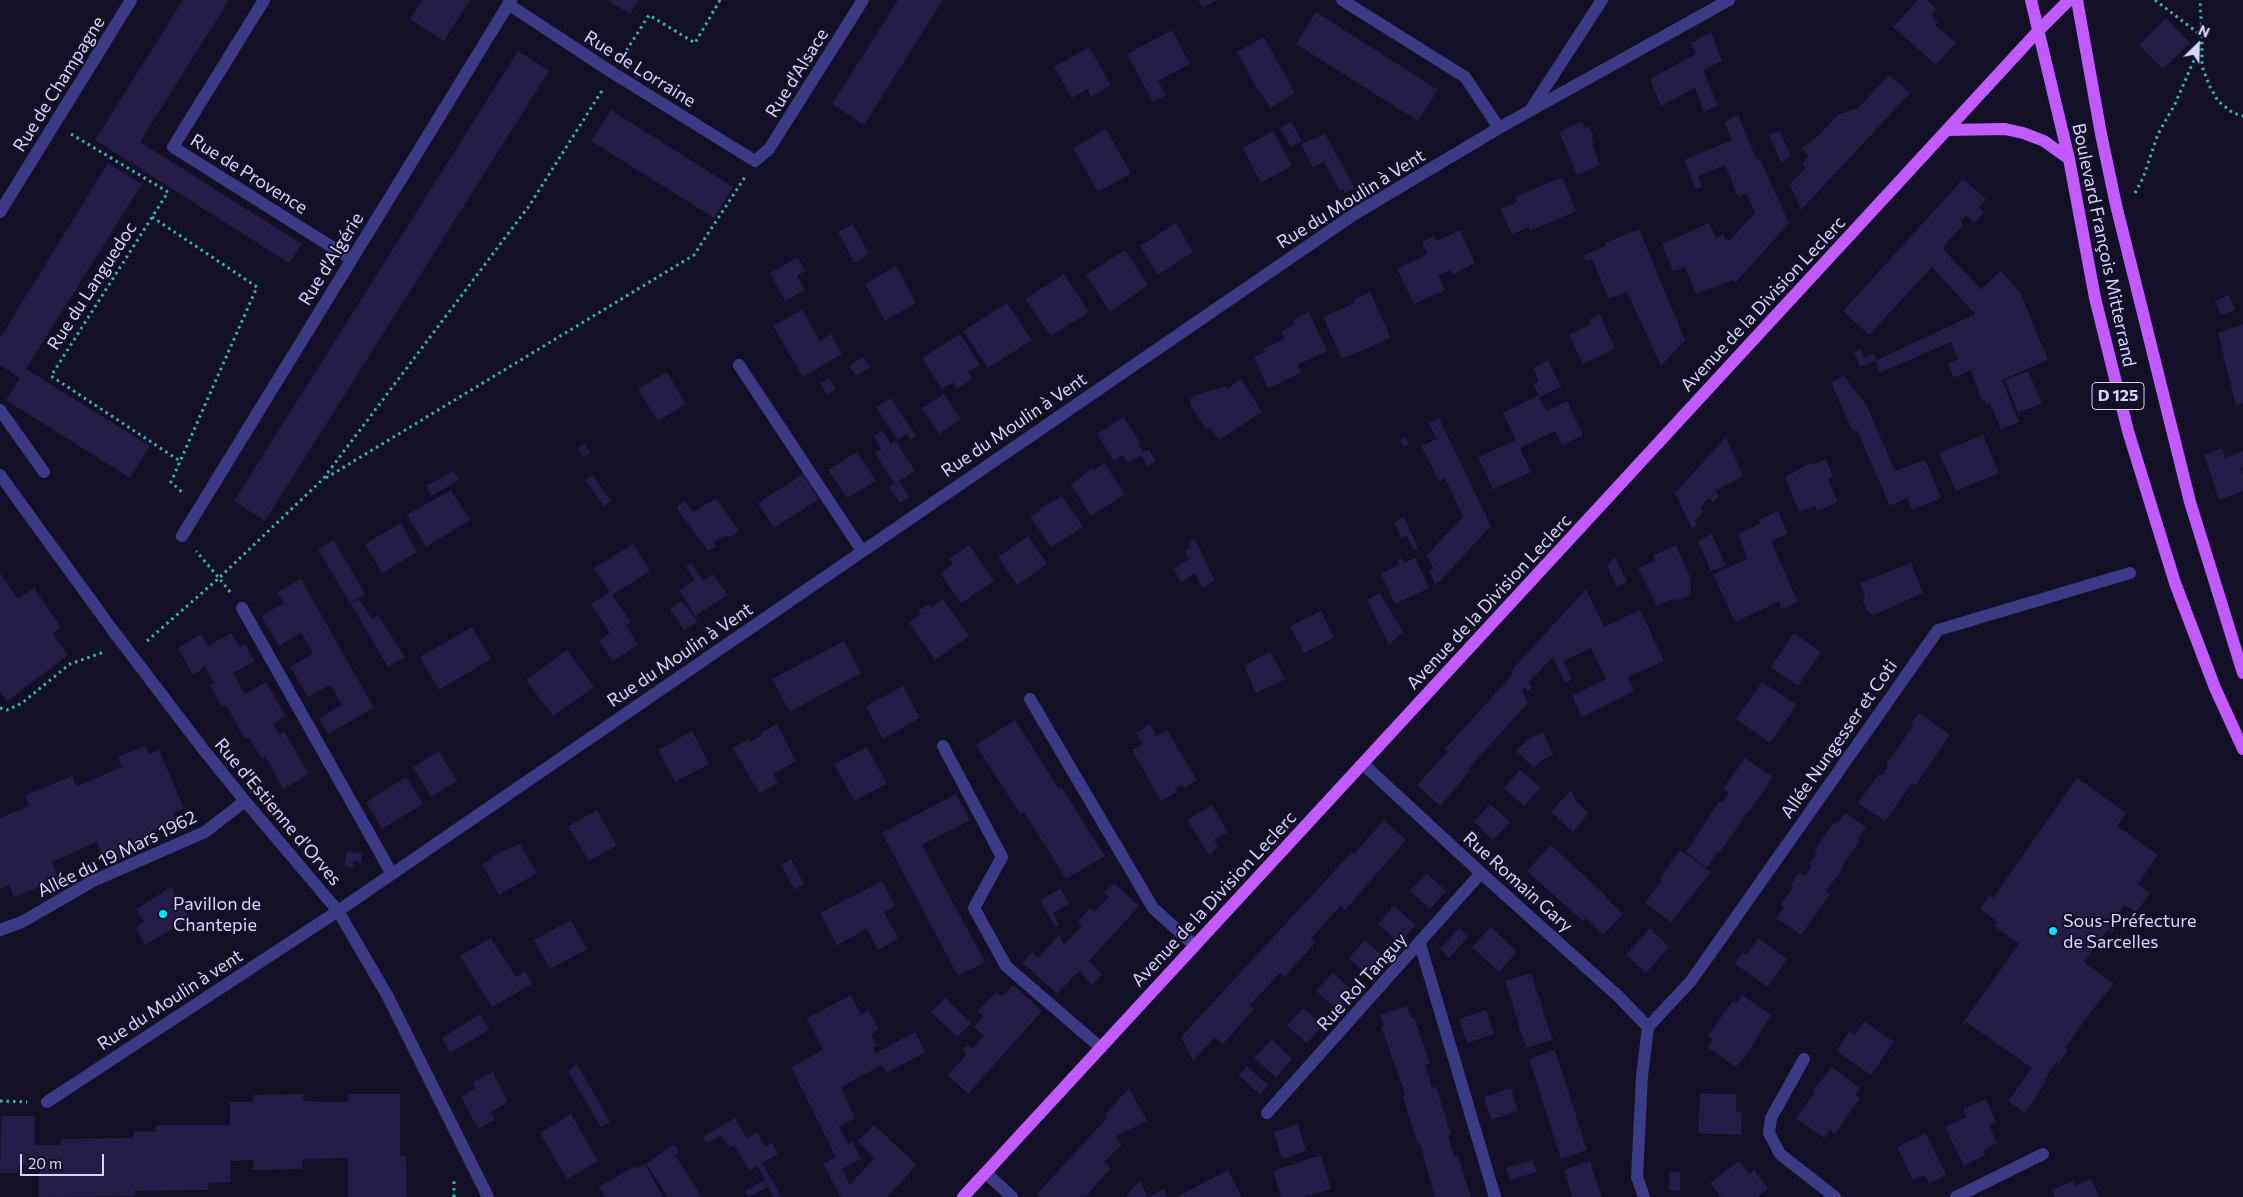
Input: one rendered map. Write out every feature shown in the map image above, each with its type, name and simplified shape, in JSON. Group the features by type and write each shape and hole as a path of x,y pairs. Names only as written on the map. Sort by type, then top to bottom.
{"main road":[{"name":"Boulevard François Mitterrand","path":"2031,0 2069,159 2095,298 2110,363 2145,491 2175,583 2215,688 2243,749"},
{"name":"Avenue de la Division Leclerc","path":"964,1197 2039,30 2069,0"},
{"name":"Boulevard François Mitterrand","path":"2077,0 2101,134 2120,221 2190,502 2243,673"},
{"path":"1947,130 2005,129 2023,133 2044,141 2069,159"}],"street":[{"name":"Rue de Champagne","path":"0,212 131,0"},
{"name":"Rue de Provence","path":"264,0 172,147 351,259"},
{"name":"Rue d'Alsace","path":"755,161 770,149 864,0"},
{"path":"1342,0 1465,76 1498,128"},
{"path":"1529,111 1602,0"},
{"name":"Rue du Moulin à Vent","path":"338,911 1353,215 1498,128 1729,0"},
{"name":"Rue d'Algérie","path":"182,536 510,2"},
{"name":"Rue de Lorraine","path":"510,2 613,73 755,161"},
{"path":"739,365 862,551"},
{"path":"0,410 44,472"},
{"name":"Rue d'Estienne d'Orves","path":"0,475 127,649 244,801 338,911 387,995 488,1197"},
{"name":"Allée Nungesser et Coti","path":"1648,1028 1691,981 1938,630 2130,572"},
{"path":"242,608 392,874"},
{"path":"1030,699 1153,908 1195,946"},
{"path":"943,746 1002,857 974,908 1006,966 1101,1048"},
{"name":"Rue Romain Gary","path":"1363,764 1618,996 1648,1028"},
{"name":"Allée du 19 Mars 1962","path":"0,930 22,922 93,881 205,832 244,801"},
{"name":"Rue Rol Tanguy","path":"1267,1113 1420,944 1481,873"},
{"name":"Rue du Moulin à vent","path":"47,1102 338,911"},
{"path":"1420,944 1496,1197"},
{"path":"1644,1197 1637,1177 1642,1076 1648,1028"},
{"path":"1804,1059 1771,1118 1769,1133 1780,1154 1835,1197"},
{"path":"1956,1197 2043,1154"},
{"path":"986,1173 1012,1197"}],"path":[{"path":"0,708 7,710 22,703 70,664 127,649 219,578 323,479 529,206 649,15 695,43 720,0"},
{"path":"2155,0 2202,36"},
{"path":"2200,0 2202,66 2208,85 2218,101 2233,113 2243,116"},
{"path":"2120,221 2143,178 2158,134 2175,104 2202,36"},
{"name":"Rue du Languedoc","path":"55,125 168,192 51,376 180,461"},
{"path":"323,479 694,255 755,161"},
{"path":"152,217 257,287 171,482 199,508"},
{"path":"182,536 219,578 242,608"},
{"path":"0,1101 47,1102"}],"building":[{"path":"183,0 229,0 140,142 302,244 289,263 95,140"},
{"path":"422,0 470,0 444,41 410,19"},
{"path":"607,0 639,0 630,14"},
{"path":"898,0 943,0 864,125 832,104"},
{"path":"1198,0 1217,0 1203,8"},
{"path":"1918,0 1927,0 1936,9 1931,15 1938,22 1935,25 1956,43 1936,65 1893,27"},
{"path":"1316,12 1438,90 1418,121 1296,44"},
{"path":"2166,18 2190,43 2163,69 2139,45"},
{"path":"1172,30 1190,64 1158,81 1166,95 1153,102 1127,54"},
{"path":"1711,32 1722,61 1703,70 1718,106 1704,112 1695,88 1661,106 1650,79 1696,54 1691,43"},
{"path":"1264,37 1295,93 1270,108 1260,94 1237,52"},
{"path":"1089,47 1111,85 1091,97 1087,89 1072,98 1054,67"},
{"path":"518,51 549,71 265,521 234,501"},
{"path":"1889,75 1910,93 1801,210 1790,184 1806,168 1802,164 1809,156 1801,148 1815,139 1838,115 1856,110"},
{"path":"611,110 733,187 714,218 591,141"},
{"path":"1738,115 1757,160 1760,159 1789,223 1735,283 1733,280 1696,294 1685,267 1673,271 1662,244 1709,223 1716,238 1723,234 1728,242 1755,213 1746,193 1738,197 1725,165 1698,176 1702,187 1696,189 1684,160 1732,140 1724,122"},
{"path":"1582,121 1585,128 1589,126 1593,136 1591,138 1594,143 1592,144 1600,165 1577,175 1559,132"},
{"path":"1291,122 1302,141 1291,147 1280,128"},
{"path":"1106,129 1131,174 1098,192 1073,148"},
{"path":"1273,131 1292,166 1261,183 1243,148"},
{"path":"1780,131 1791,157 1781,162 1769,135"},
{"path":"1325,134 1355,188 1345,193 1343,189 1340,191 1324,162 1313,167 1301,144"},
{"path":"108,163 142,184 26,369 150,446 130,478 6,400 20,378 0,365 0,338"},
{"path":"1562,177 1576,211 1530,231 1529,227 1512,234 1500,209 1517,202 1515,197"},
{"path":"1963,179 1986,199 1979,207 1984,213 1974,223 1966,215 1961,222 1963,225 1942,248 1981,289 2001,271 2020,292 2048,360 2002,380 2019,422 2001,429 1990,403 1986,405 1985,400 1982,401 1971,370 1954,378 1948,364 1958,359 1951,342 1880,373 1875,361 1975,314 1932,267 1869,335 1843,311"},
{"path":"1176,223 1193,252 1158,275 1140,246"},
{"path":"853,224 869,254 854,263 838,232"},
{"path":"1639,229 1685,340 1661,366 1627,292 1609,299 1592,259 1586,261 1583,256 1606,245 1605,243"},
{"path":"1460,230 1475,263 1453,274 1450,270 1438,275 1445,290 1414,304 1397,269 1428,254 1422,242 1434,236 1436,241"},
{"path":"1125,250 1148,285 1110,312 1086,275"},
{"path":"798,257 805,271 797,276 805,290 785,301 770,273"},
{"path":"896,266 916,303 885,321 865,284"},
{"path":"1064,274 1089,312 1051,336 1025,299"},
{"path":"1370,292 1391,338 1342,359 1323,317 1354,303 1354,299"},
{"path":"2229,295 2235,310 2221,315 2215,301"},
{"path":"1007,303 1032,340 988,368 963,331"},
{"path":"802,310 820,341 831,334 842,354 803,377 773,326"},
{"path":"1309,312 1327,351 1297,365 1301,373 1268,388 1254,357 1265,352 1264,348 1285,339 1281,331 1294,325 1293,320"},
{"path":"1600,314 1615,349 1583,364 1569,335 1591,324 1590,319"},
{"path":"2243,324 2243,403 2236,406 2218,333"},
{"path":"960,334 980,365 968,372 972,379 957,389 953,382 942,389 922,358"},
{"path":"1861,349 1864,358 1874,354 1876,360 1860,367 1854,352"},
{"path":"863,357 870,367 856,376 849,366"},
{"path":"1548,360 1561,387 1539,397 1546,411 1567,401 1583,435 1562,445 1555,431 1520,448 1531,472 1493,489 1478,457 1516,440 1503,413 1539,395 1533,384 1539,382 1533,368"},
{"path":"2028,371 2042,403 2018,413 2005,380"},
{"path":"667,372 686,404 658,421 638,389"},
{"path":"1844,376 1867,406 1895,471 1925,460 1941,498 1912,510 1907,498 1890,506 1857,430 1853,432 1831,382"},
{"path":"829,378 836,389 827,394 820,383"},
{"path":"1241,379 1262,412 1219,440 1210,427 1206,429 1191,406 1190,399 1195,395 1226,386 1228,389"},
{"path":"944,394 961,419 939,434 922,408"},
{"path":"891,398 916,436 910,440 907,434 898,440 876,407"},
{"path":"1124,417 1140,443 1138,444 1143,452 1149,449 1156,461 1147,466 1141,455 1129,463 1122,455 1114,461 1097,434"},
{"path":"1439,418 1491,526 1440,581 1435,584 1429,571 1434,569 1427,555 1463,517 1445,478 1439,481 1421,446 1437,439 1429,423"},
{"path":"881,430 891,443 896,441 915,471 899,481 909,497 900,503 889,487 894,483 875,453 881,449 874,436"},
{"path":"1983,435 1999,473 1956,491 1939,453"},
{"path":"1406,437 1409,444 1403,447 1400,439"},
{"path":"1726,437 1743,476 1715,491 1719,496 1713,502 1709,498 1700,507 1703,512 1695,521 1697,525 1692,529 1675,493"},
{"path":"585,444 590,453 583,457 578,447"},
{"path":"2222,448 2225,458 2243,451 2243,467 2241,468 2243,491 2219,500 2204,455"},
{"path":"857,452 876,481 847,498 828,470"},
{"path":"1826,459 1833,477 1828,479 1838,502 1817,511 1815,506 1799,512 1785,477 1810,463 1811,465"},
{"path":"1104,463 1125,494 1091,516 1071,485 1092,468 1094,470"},
{"path":"453,471 459,480 431,496 426,486"},
{"path":"803,474 819,499 774,528 758,503"},
{"path":"593,475 611,501 604,506 585,480"},
{"path":"451,490 470,520 426,547 407,515"},
{"path":"1062,496 1083,527 1051,547 1030,517 1040,511 1039,509"},
{"path":"715,499 739,531 731,537 724,536 714,542 716,546 708,551 676,507 684,501 693,512"},
{"path":"1778,511 1788,534 1771,541 1798,602 1782,609 1778,602 1735,622 1713,574 1748,559 1738,534 1761,523 1760,519"},
{"path":"1404,517 1418,548 1414,550 1406,535 1401,538 1394,522"},
{"path":"401,523 417,552 382,573 365,544"},
{"path":"1712,534 1726,566 1711,571 1698,541"},
{"path":"1028,536 1047,564 1017,585 998,557"},
{"path":"1195,539 1215,581 1202,588 1195,573 1181,582 1174,569 1189,559 1185,551 1191,547 1190,542"},
{"path":"334,540 365,594 350,603 318,549"},
{"path":"633,544 650,571 612,595 631,622 626,625 638,645 613,661 599,641 610,633 591,604 610,592 594,568"},
{"path":"969,545 994,581 961,603 940,573 953,564 949,559"},
{"path":"1676,545 1691,579 1691,591 1687,597 1679,600 1673,599 1657,606 1638,568 1655,561 1654,555"},
{"path":"1615,557 1627,582 1617,587 1607,566"},
{"path":"1402,558 1404,563 1415,558 1429,588 1395,604 1381,574 1399,565 1398,561"},
{"path":"691,563 703,581 713,574 728,595 695,616 679,590 695,580 686,567"},
{"path":"1911,563 1923,593 1874,615 1867,611 1863,600 1865,596 1860,583"},
{"path":"0,573 18,599 34,588 61,627 53,634 68,655 7,701 0,692"},
{"path":"301,579 374,708 328,734 319,718 342,705 330,685 308,697 290,667 313,654 301,633 279,646 261,616 284,603 277,592"},
{"path":"1586,589 1604,627 1640,610 1664,661 1628,677 1634,691 1582,717 1572,696 1606,679 1591,648 1563,661 1572,679 1565,683 1553,657 1529,682 1532,687 1527,692 1525,687 1522,690 1528,703 1468,769 1470,771 1440,806 1417,785 1448,751 1445,749 1513,674 1512,670"},
{"path":"1380,593 1403,632 1389,645 1367,600"},
{"path":"359,599 372,619 378,615 405,657 388,667 351,604"},
{"path":"943,599 969,636 935,660 909,623 921,614 918,610 929,604 932,607"},
{"path":"682,601 698,622 684,630 670,609"},
{"path":"1321,611 1334,638 1304,653 1290,626"},
{"path":"472,627 491,659 439,690 420,657"},
{"path":"231,633 239,647 245,644 255,661 233,673 245,694 266,682 286,716 273,724 279,735 284,731 309,774 283,789 265,756 262,759 249,737 245,739 226,705 222,707 210,685 214,683 205,667 193,675 178,648 201,634 208,646"},
{"path":"1794,633 1821,652 1798,686 1771,667"},
{"path":"844,641 861,673 790,712 772,679"},
{"path":"567,650 594,687 553,716 526,680"},
{"path":"1270,651 1285,679 1256,693 1244,666"},
{"path":"1762,682 1797,705 1770,743 1736,719"},
{"path":"903,686 920,718 883,739 866,706"},
{"path":"1919,713 1950,735 1915,786 1912,783 1885,821 1858,803 1879,774 1882,776 1888,767 1886,765 1913,726 1911,724"},
{"path":"1015,720 1059,789 1062,788 1105,856 1066,879 1024,812 1020,814 976,745"},
{"path":"777,724 796,761 773,774 778,783 759,793 733,748 749,739 750,742"},
{"path":"1150,724 1156,736 1167,730 1197,780 1184,788 1182,785 1175,789 1177,792 1161,801 1132,750 1143,744 1136,733"},
{"path":"692,731 709,764 675,782 658,750"},
{"path":"1543,732 1553,755 1542,760 1534,768 1516,751 1527,740"},
{"path":"145,746 149,754 159,750 184,808 173,813 176,820 151,831 155,841 105,863 97,842 52,862 59,879 14,897 9,885 0,889 0,818 29,806 25,795 72,776 77,786 122,767 118,757"},
{"path":"867,747 887,784 854,801 834,764"},
{"path":"439,751 457,781 431,797 413,767"},
{"path":"1745,758 1773,777 1707,868 1686,852 1719,801 1722,803 1729,793 1723,789"},
{"path":"1520,770 1541,787 1524,806 1504,788"},
{"path":"406,777 423,804 382,829 366,802"},
{"name":"Sous-Préfecture de Sarcelles","path":"2077,778 2125,812 2128,810 2117,826 2158,855 2138,884 2150,893 2136,912 2124,905 2114,920 2119,924 2112,932 2108,929 2084,962 2114,984 2065,1048 2068,1050 2059,1064 2056,1062 2044,1081 2046,1082 2025,1113 2008,1101 2032,1068 1966,1022 1964,1025 1962,1024 2019,944 1994,926 1997,921 1980,909 1989,896 1993,898"},
{"path":"1571,790 1576,801 1589,813 1573,832 1551,812"},
{"path":"956,794 970,820 922,845 985,962 958,976 882,833"},
{"path":"1490,804 1510,822 1493,840 1474,822"},
{"path":"1212,805 1228,832 1214,840 1218,846 1210,856 1187,820"},
{"path":"597,810 617,845 589,861 568,826"},
{"path":"1845,813 1866,827 1858,838 1860,840 1841,868 1842,870 1826,891 1830,894 1801,935 1776,918 1784,907 1781,904 1793,887 1791,884 1800,872 1805,876 1812,866 1809,864 1817,853 1814,851 1832,825 1835,822 1837,824"},
{"path":"1384,820 1406,840 1345,910 1341,905 1311,939 1316,942 1285,976 1280,973 1250,1005 1254,1009 1223,1044 1215,1037 1193,1061 1181,1037 1352,852 1354,854"},
{"path":"520,844 537,873 499,895 482,864 493,859 492,856"},
{"path":"1551,845 1623,914 1603,935 1586,918 1583,921 1527,871"},
{"path":"1680,850 1711,872 1671,922 1645,903 1661,881 1660,877"},
{"path":"347,851 362,854 361,863 354,861 353,868 344,866"},
{"path":"791,859 804,884 794,889 781,865"},
{"path":"1427,873 1446,891 1430,909 1410,891"},
{"path":"882,881 895,906 884,912 898,939 878,950 867,929 837,945 820,913"},
{"path":"1114,883 1139,906 1089,961 1102,974 1092,985 1079,971 1057,994 1023,963 1032,952 1038,958 1059,935 1064,944 1068,941 1082,926 1078,921 1090,908 1094,912 1109,897 1104,893"},
{"name":"Pavillon de Chantepie","path":"171,887 190,919 145,945 136,928 144,922 136,909"},
{"path":"1061,888 1069,904 1053,913 1059,925 1055,927 1040,900"},
{"path":"1394,906 1416,925 1399,943 1378,924"},
{"path":"571,920 587,949 550,969 534,940"},
{"path":"1491,927 1517,952 1499,972 1472,947"},
{"path":"1459,928 1468,937 1449,958 1440,949"},
{"path":"1650,928 1669,947 1646,973 1626,955"},
{"path":"491,938 516,977 525,971 532,984 492,1007 460,956"},
{"path":"1758,938 1787,959 1768,987 1735,964 1743,952 1747,955"},
{"path":"1365,940 1385,958 1368,977 1349,958"},
{"path":"1333,973 1354,992 1337,1010 1316,991"},
{"path":"1531,973 1553,1040 1526,1048 1505,981"},
{"path":"1013,985 1042,1011 968,1094 948,1075 966,1055 963,1050 968,1045 972,1049 983,1036 974,1027 983,1017 978,1011 996,992 1002,996"},
{"path":"851,995 861,1015 869,1011 879,1029 871,1034 877,1046 873,1048 876,1053 915,1032 925,1053 886,1073 882,1065 841,1087 855,1118 839,1127 848,1144 852,1141 861,1159 842,1169 850,1185 874,1158 858,1141 874,1125 917,1165 887,1197 841,1197 823,1164 836,1157 791,1067 823,1050 807,1018"},
{"path":"1742,995 1771,1015 1748,1053 1736,1067 1707,1047 1713,1039 1708,1036 1733,1000 1737,1003"},
{"path":"945,998 971,1023 957,1037 931,1012"},
{"path":"1407,1006 1411,1018 1414,1017 1430,1064 1425,1065 1432,1088 1436,1086 1451,1134 1448,1136 1454,1157 1458,1156 1471,1197 1435,1197 1420,1144 1418,1145 1403,1097 1405,1095 1402,1085 1381,1027 1384,1026 1380,1015"},
{"path":"1303,1008 1323,1025 1307,1043 1287,1026"},
{"path":"1486,1010 1494,1034 1467,1043 1459,1019"},
{"path":"480,1014 489,1030 450,1053 442,1038"},
{"path":"1864,1021 1894,1042 1871,1075 1836,1051 1850,1031 1855,1035"},
{"path":"1272,1039 1292,1059 1276,1077 1254,1058"},
{"path":"1555,1050 1587,1150 1561,1159 1529,1059"},
{"path":"577,1064 610,1122 601,1127 568,1071"},
{"path":"1247,1066 1268,1085 1260,1095 1239,1075"},
{"path":"1832,1067 1860,1088 1855,1095 1860,1098 1835,1134 1830,1130 1825,1138 1796,1119 1814,1093 1812,1092"},
{"path":"493,1072 508,1102 491,1112 495,1120 478,1129 461,1097 476,1088 473,1082"},
{"path":"1129,1088 1147,1121 1116,1136 1121,1145 1104,1162 1111,1168 1085,1197 1040,1197 1037,1194 1107,1118 1105,1115"},
{"path":"1511,1088 1518,1111 1491,1120 1484,1097"},
{"path":"1700,1093 1736,1094 1736,1111 1742,1112 1741,1135 1698,1133"},
{"path":"303,1094 303,1101 348,1102 349,1094 400,1094 400,1156 406,1156 407,1197 348,1197 348,1158 302,1159 302,1169 253,1170 253,1160 230,1161 231,1182 208,1183 208,1190 135,1191 136,1196 39,1197 39,1166 19,1165 18,1173 0,1173 1,1116 35,1116 35,1145 61,1145 61,1139 134,1138 134,1131 155,1132 156,1125 230,1125 230,1102 253,1102 253,1095"},
{"path":"1986,1099 1996,1122 1989,1125 1997,1143 1983,1150 1985,1155 1964,1166 1945,1127 1966,1117 1963,1109"},
{"path":"571,1114 598,1161 567,1179 540,1133"},
{"path":"735,1118 747,1138 757,1132 766,1147 772,1143 778,1154 762,1163 782,1197 773,1197 768,1187 748,1197 745,1191 765,1180 757,1166 749,1170 734,1145 729,1148 721,1135 706,1144 703,1137"},
{"path":"1298,1124 1306,1151 1282,1159 1274,1132"},
{"path":"1926,1133 1946,1175 1929,1184 1925,1175 1913,1180 1897,1147"},
{"path":"674,1144 679,1152 675,1155 702,1197 668,1197 646,1164"},
{"path":"1321,1155 1331,1189 1305,1197 1281,1197 1273,1171"},
{"path":"1533,1160 1537,1172 1510,1180 1506,1168"},
{"path":"1590,1161 1602,1197 1572,1197 1564,1170"},
{"path":"1739,1161 1749,1174 1754,1170 1768,1188 1757,1197 1721,1197 1710,1183"},
{"path":"645,1164 663,1197 605,1197 599,1187 635,1166 636,1169"},
{"path":"1228,1170 1242,1197 1176,1197 1186,1192"},
{"path":"1680,1172 1680,1191 1669,1190 1669,1173"},
{"path":"2091,1179 2100,1197 2055,1197 2052,1190 2073,1181 2075,1186"},
{"path":"1140,1181 1148,1197 1125,1197 1133,1188"},
{"path":"1164,1189 1168,1197 1148,1197"}],"place":[{"name":"Pavillon de Chantepie","path":"163,914"},
{"name":"Sous-Préfecture de Sarcelles","path":"2053,931"}]}
